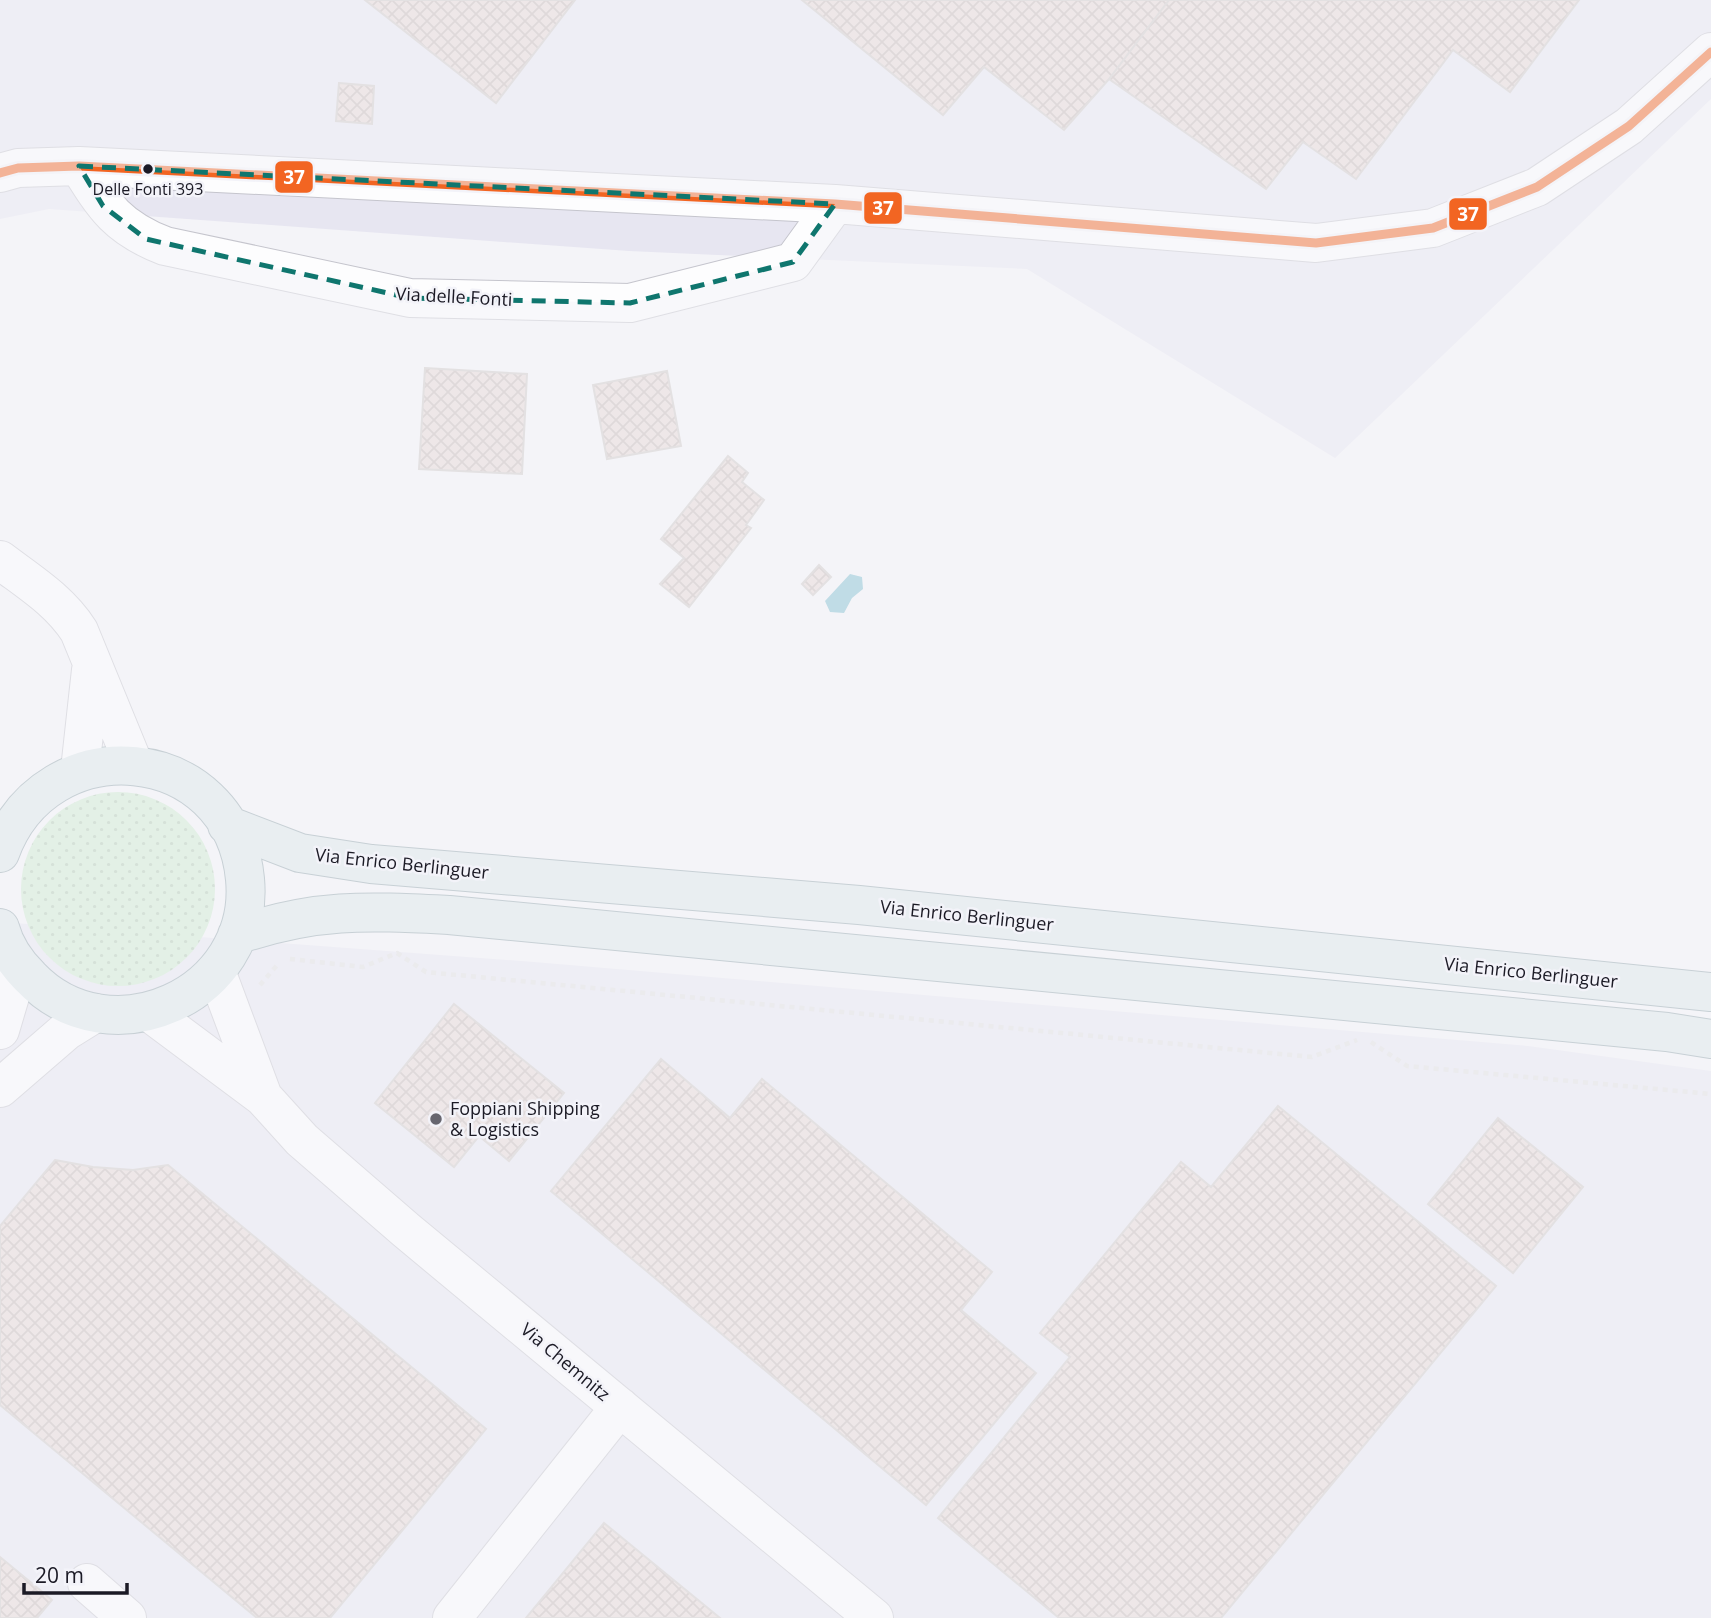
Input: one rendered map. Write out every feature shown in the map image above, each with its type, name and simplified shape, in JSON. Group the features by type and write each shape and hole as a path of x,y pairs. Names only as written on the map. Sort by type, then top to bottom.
{"main road":[{"name":"Via Enrico Berlinguer","path":"0,853 11,812 38,794 79,771 107,765 134,765 162,771 188,784 210,803 227,825 239,851 245,879 244,907 237,935 216,971 186,997 149,1013 128,1016 95,1013 61,1002 38,986 19,966 0,928"},
{"name":"Via Enrico Berlinguer","path":"227,825 300,853 371,864 859,905 1711,992"},
{"path":"237,935 275,922 352,910 449,915 1653,1030 1711,1040"}],"street":[{"path":"0,173 18,168 79,166 835,204 1316,243 1433,228 1537,187 1629,126 1711,52"},
{"name":"Via delle Fonti","path":"79,166 103,206 116,220 146,239 165,246 410,298 631,303 793,262 835,204"},
{"path":"0,560 59,605 70,617 79,631 134,765"},
{"path":"79,771 92,668"},
{"path":"0,1030 19,966"},
{"name":"Via Chemnitz","path":"216,971 263,1097"},
{"path":"0,1088 66,1031 95,1013"},
{"name":"Via Chemnitz","path":"149,1013 263,1097 302,1140 874,1618"},
{"path":"452,1618 620,1407"},
{"path":"87,1583 127,1618"}],"path":[{"path":"256,992 271,968 285,959 363,967 397,953 426,972 1312,1057 1364,1037 1407,1066 1711,1094"}],"highlighted area":[{"path":"79,166 835,204 793,262 630,303 410,298 146,239 103,206"}],"shaded area":[{"path":"0,0 1711,0 1711,99 1335,458 1027,269 629,251 49,209 0,219"},
{"path":"0,922 534,962 1528,1046 1711,1071 1711,1618 0,1618"}],"green space":[{"path":"118,792 155,799 187,820 208,852 215,889 208,926 187,958 155,979 118,986 81,979 49,958 28,926 21,889 28,852 49,820 81,799"}],"water":[{"path":"850,574 862,577 863,589 852,598 844,613 830,612 825,601"}],"building":[{"path":"365,0 575,0 496,103"},
{"path":"802,0 1169,0 1109,79 1064,130 984,67 943,115"},
{"path":"1169,0 1579,0 1510,92 1453,50 1356,179 1303,142 1266,189 1109,79"},
{"path":"339,83 374,86 372,124 336,121"},
{"path":"425,368 527,374 522,474 419,469"},
{"path":"667,371 681,446 607,459 593,385"},
{"path":"728,456 748,473 742,482 764,500 746,525 751,528 689,607 660,584 684,558 661,539"},
{"path":"819,565 831,577 813,595 802,584"},
{"path":"454,1004 564,1093 509,1161 479,1136 454,1167 375,1103"},
{"path":"661,1059 730,1118 762,1079 992,1272 961,1310 1036,1373 926,1505 551,1191"},
{"path":"1278,1106 1496,1286 1221,1618 1059,1618 938,1518 1070,1357 1040,1333 1181,1162 1211,1187"},
{"path":"1498,1118 1583,1187 1513,1273 1428,1204"},
{"path":"55,1160 93,1167 133,1170 168,1165 486,1429 330,1618 257,1618 0,1405 0,1226"},
{"path":"604,1523 720,1618 526,1618"},
{"path":"0,1557 52,1600 37,1618 0,1618"}],"transit line":[{"name":"37","path":"0,173 18,168 79,166 835,204 1316,243 1433,228 1537,187 1629,126 1711,52"}],"place":[{"name":"Delle Fonti 393","path":"148,169"},
{"name":"Foppiani Shipping & Logistics","path":"436,1119"}]}
